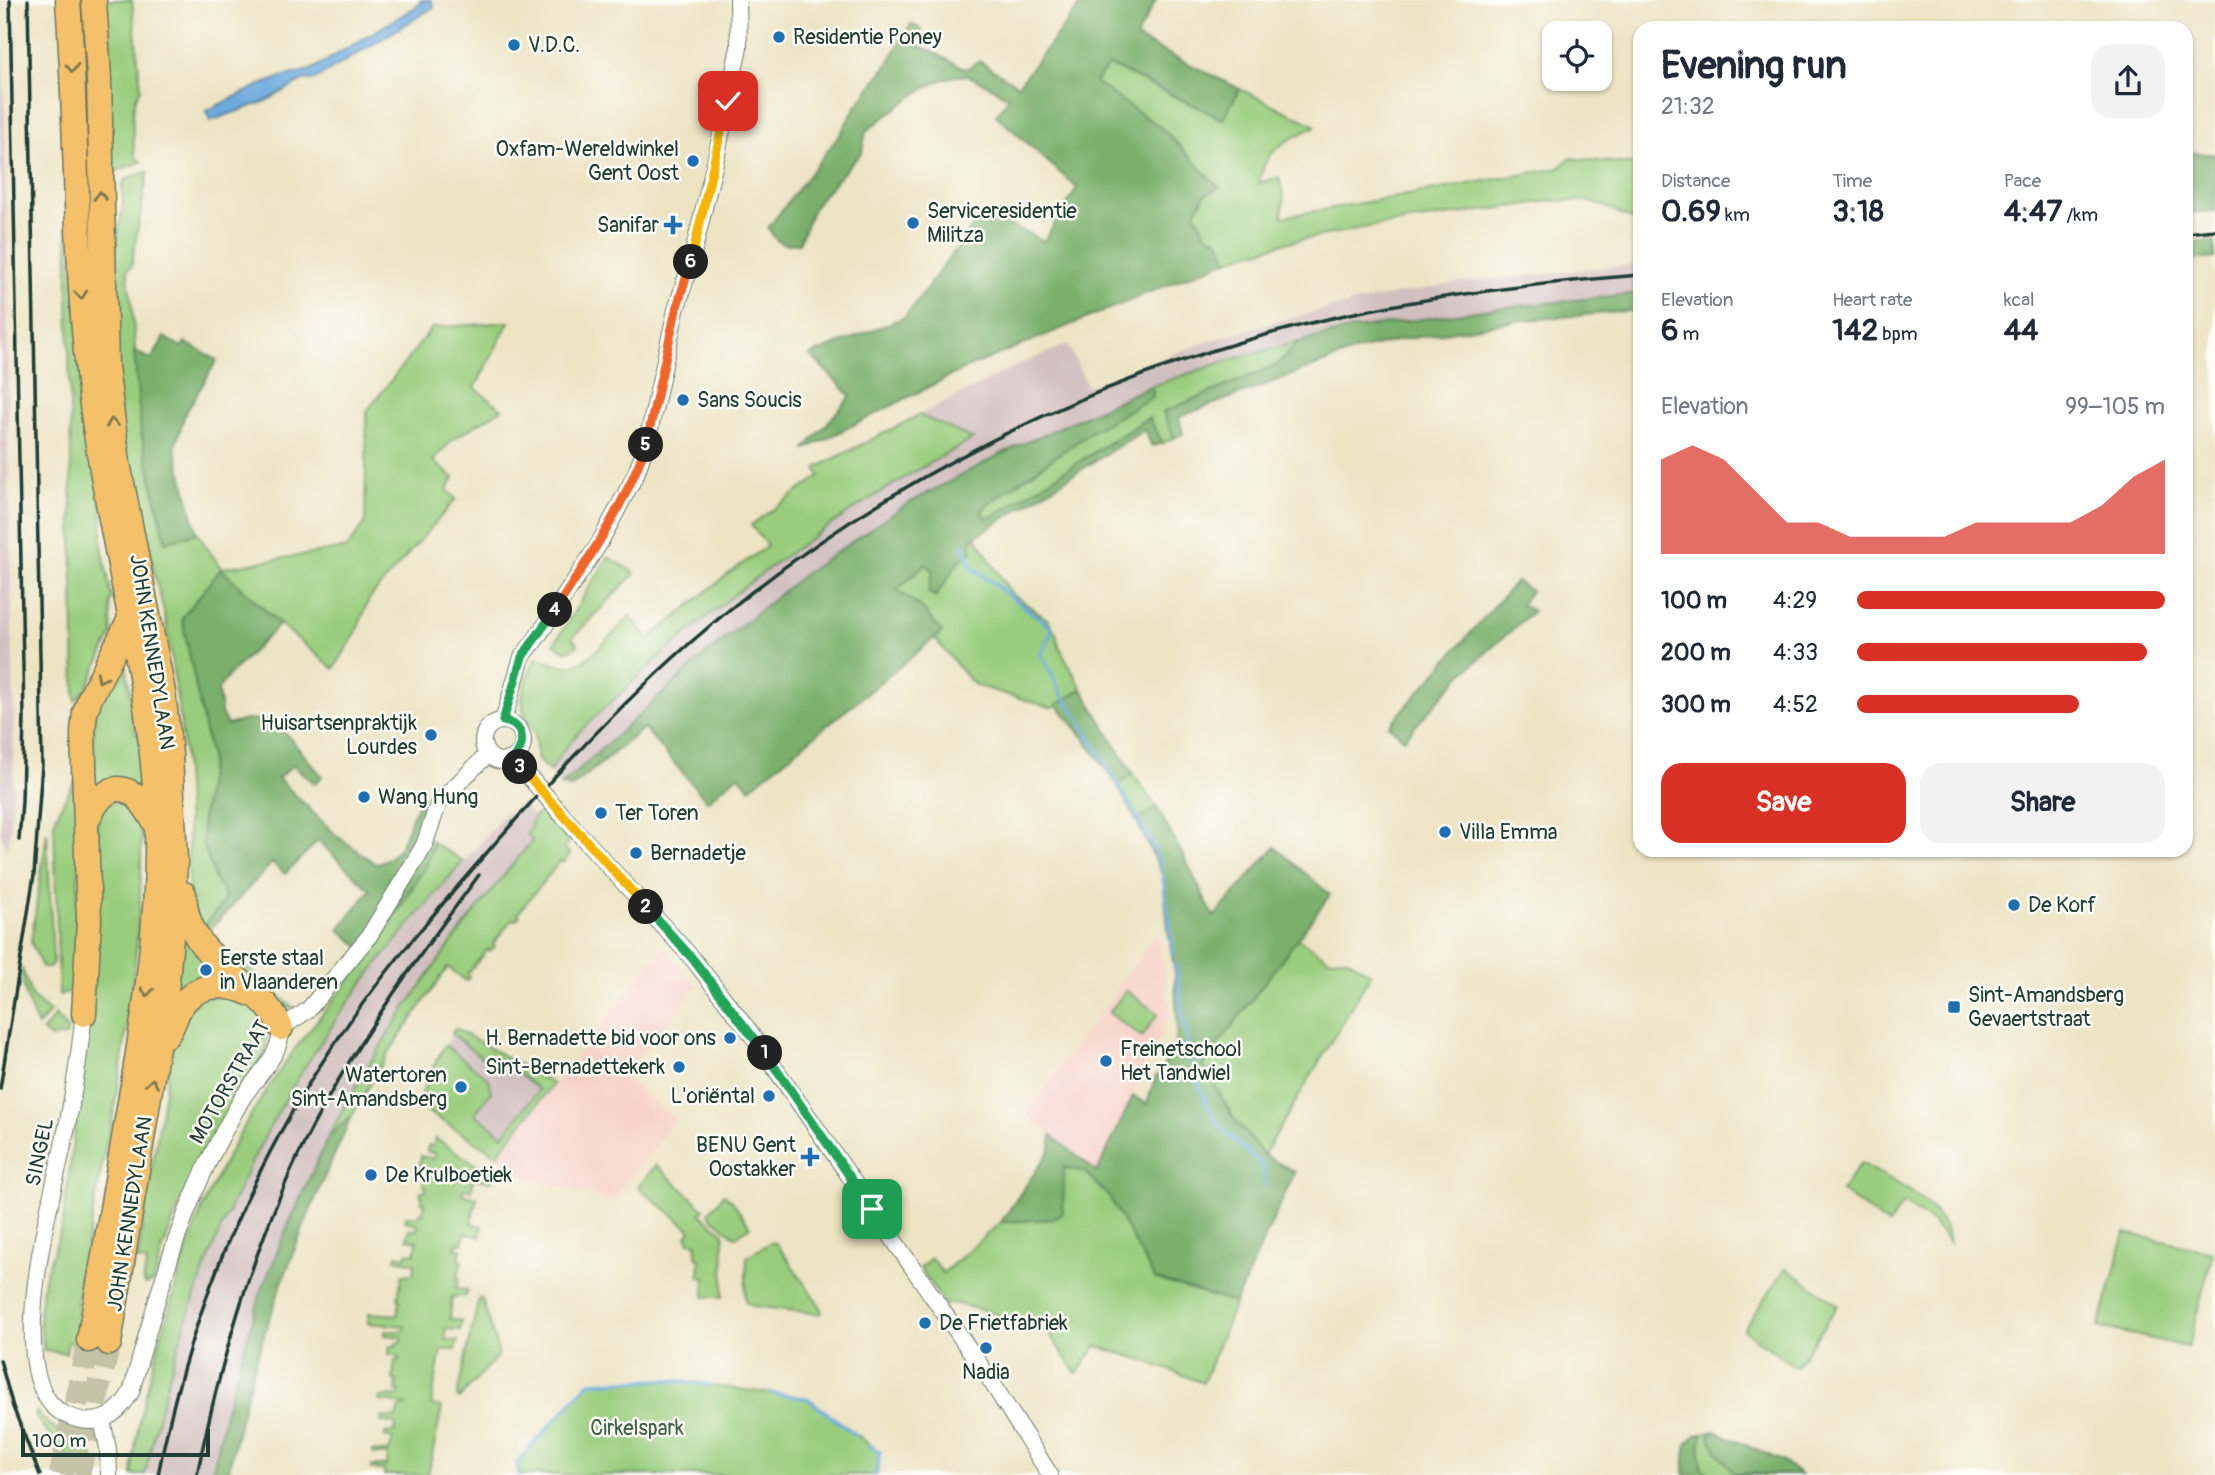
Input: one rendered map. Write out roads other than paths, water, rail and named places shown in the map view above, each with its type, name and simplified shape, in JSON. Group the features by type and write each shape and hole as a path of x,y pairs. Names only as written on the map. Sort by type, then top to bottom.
{"highway":[{"name":"JOHN KENNEDYLAAN","path":"68,0 79,278 86,357 99,458 144,687 152,748 157,826 154,935 99,1342 158,1046 173,917 175,859 170,754 163,692 118,463 106,367 99,78 94,0"},
{"path":"84,1014 89,921 83,732 85,712 131,617"},
{"path":"87,822 101,796 117,789 132,793 157,826"},
{"path":"175,859 183,886 184,909 189,926 198,941 275,1014 281,1028"},
{"path":"158,1046 185,1001 210,986 240,989 259,998"}],"street":[{"path":"503,721 522,657 598,544 636,474 647,442 676,310 691,262 717,155 739,47 737,0"},
{"path":"503,721 515,725 522,737 520,751 513,758 500,761 488,754 483,744 490,725 503,721"},
{"name":"MOTORSTRAAT","path":"102,1420 116,1412 131,1392 167,1263 187,1210 220,1139 279,1043 281,1028 309,1010 369,936 420,852 439,802 488,754"},
{"path":"513,758 692,958 750,1032 989,1378 1049,1475"},
{"name":"SINGEL","path":"84,1014 78,1074 33,1281 30,1304 31,1356 33,1371 40,1388 47,1401 58,1411 77,1420 102,1420"},
{"path":"102,1420 108,1449 108,1475"}],"water":[{"path":"421,0 431,0 434,7 313,81 306,79 264,102 210,121 206,111 284,76 311,70 417,6"}],"waterway":[{"path":"962,543 973,568 1051,627 1051,634 1041,653 1061,693 1146,832 1162,868 1174,955"},
{"path":"1175,963 1192,1063 1205,1100 1224,1129 1263,1165 1265,1186"},
{"path":"519,1475 517,1462 590,1382 668,1380 711,1385"},
{"path":"770,1393 807,1398 857,1436"},
{"path":"869,1445 880,1452 875,1475"}],"tunnel":[{"path":"61,1475 89,1340"},
{"path":"78,1475 109,1343"}],"railway":[{"path":"10,0 24,717 19,840"},
{"path":"0,1089 34,875 42,765 28,0"},
{"path":"2193,232 2215,230"},
{"path":"158,1475 187,1355 229,1239 254,1183 283,1129 348,1024 427,923 502,835 580,750 661,669 761,585 837,531 915,482 997,438 1081,399 1167,366 1256,338 1381,308 1492,290 1633,276"},
{"path":"197,1475 218,1383 244,1292 296,1160 335,1086 373,1024 479,875"},
{"path":"0,1360 13,1407 40,1475"}],"place":[{"name":"Residentie Poney","path":"779,37"},
{"name":"V.D.C.","path":"514,45"},
{"name":"Oxfam-Wereldwinkel Gent Oost","path":"693,161"},
{"name":"Serviceresidentie Militza","path":"913,223"},
{"name":"Sanifar","path":"673,225"},
{"name":"Sans Soucis","path":"683,400"},
{"name":"Huisartsenpraktijk Lourdes","path":"431,735"},
{"name":"Wang Hung","path":"364,797"},
{"name":"Ter Toren","path":"601,813"},
{"name":"Villa Emma","path":"1445,832"},
{"name":"Bernadetje","path":"636,853"},
{"name":"De Korf","path":"2014,905"},
{"name":"Eerste staal in Vlaanderen","path":"206,970"},
{"name":"Sint-Amandsberg Gevaertstraat","path":"1954,1007"},
{"name":"H. Bernadette bid voor ons","path":"730,1038"},
{"name":"Freinetschool Het Tandwiel","path":"1106,1061"},
{"name":"Sint-Bernadettekerk","path":"679,1067"},
{"name":"Watertoren Sint-Amandsberg","path":"461,1087"},
{"name":"L'oriëntal","path":"769,1096"},
{"name":"BENU Gent Oostakker","path":"810,1157"},
{"name":"De Krulboetiek","path":"371,1175"},
{"name":"De Frietfabriek","path":"925,1323"},
{"name":"Nadia","path":"986,1348"}],"park label":[{"name":"Cirkelspark","path":"637,1428"}]}
